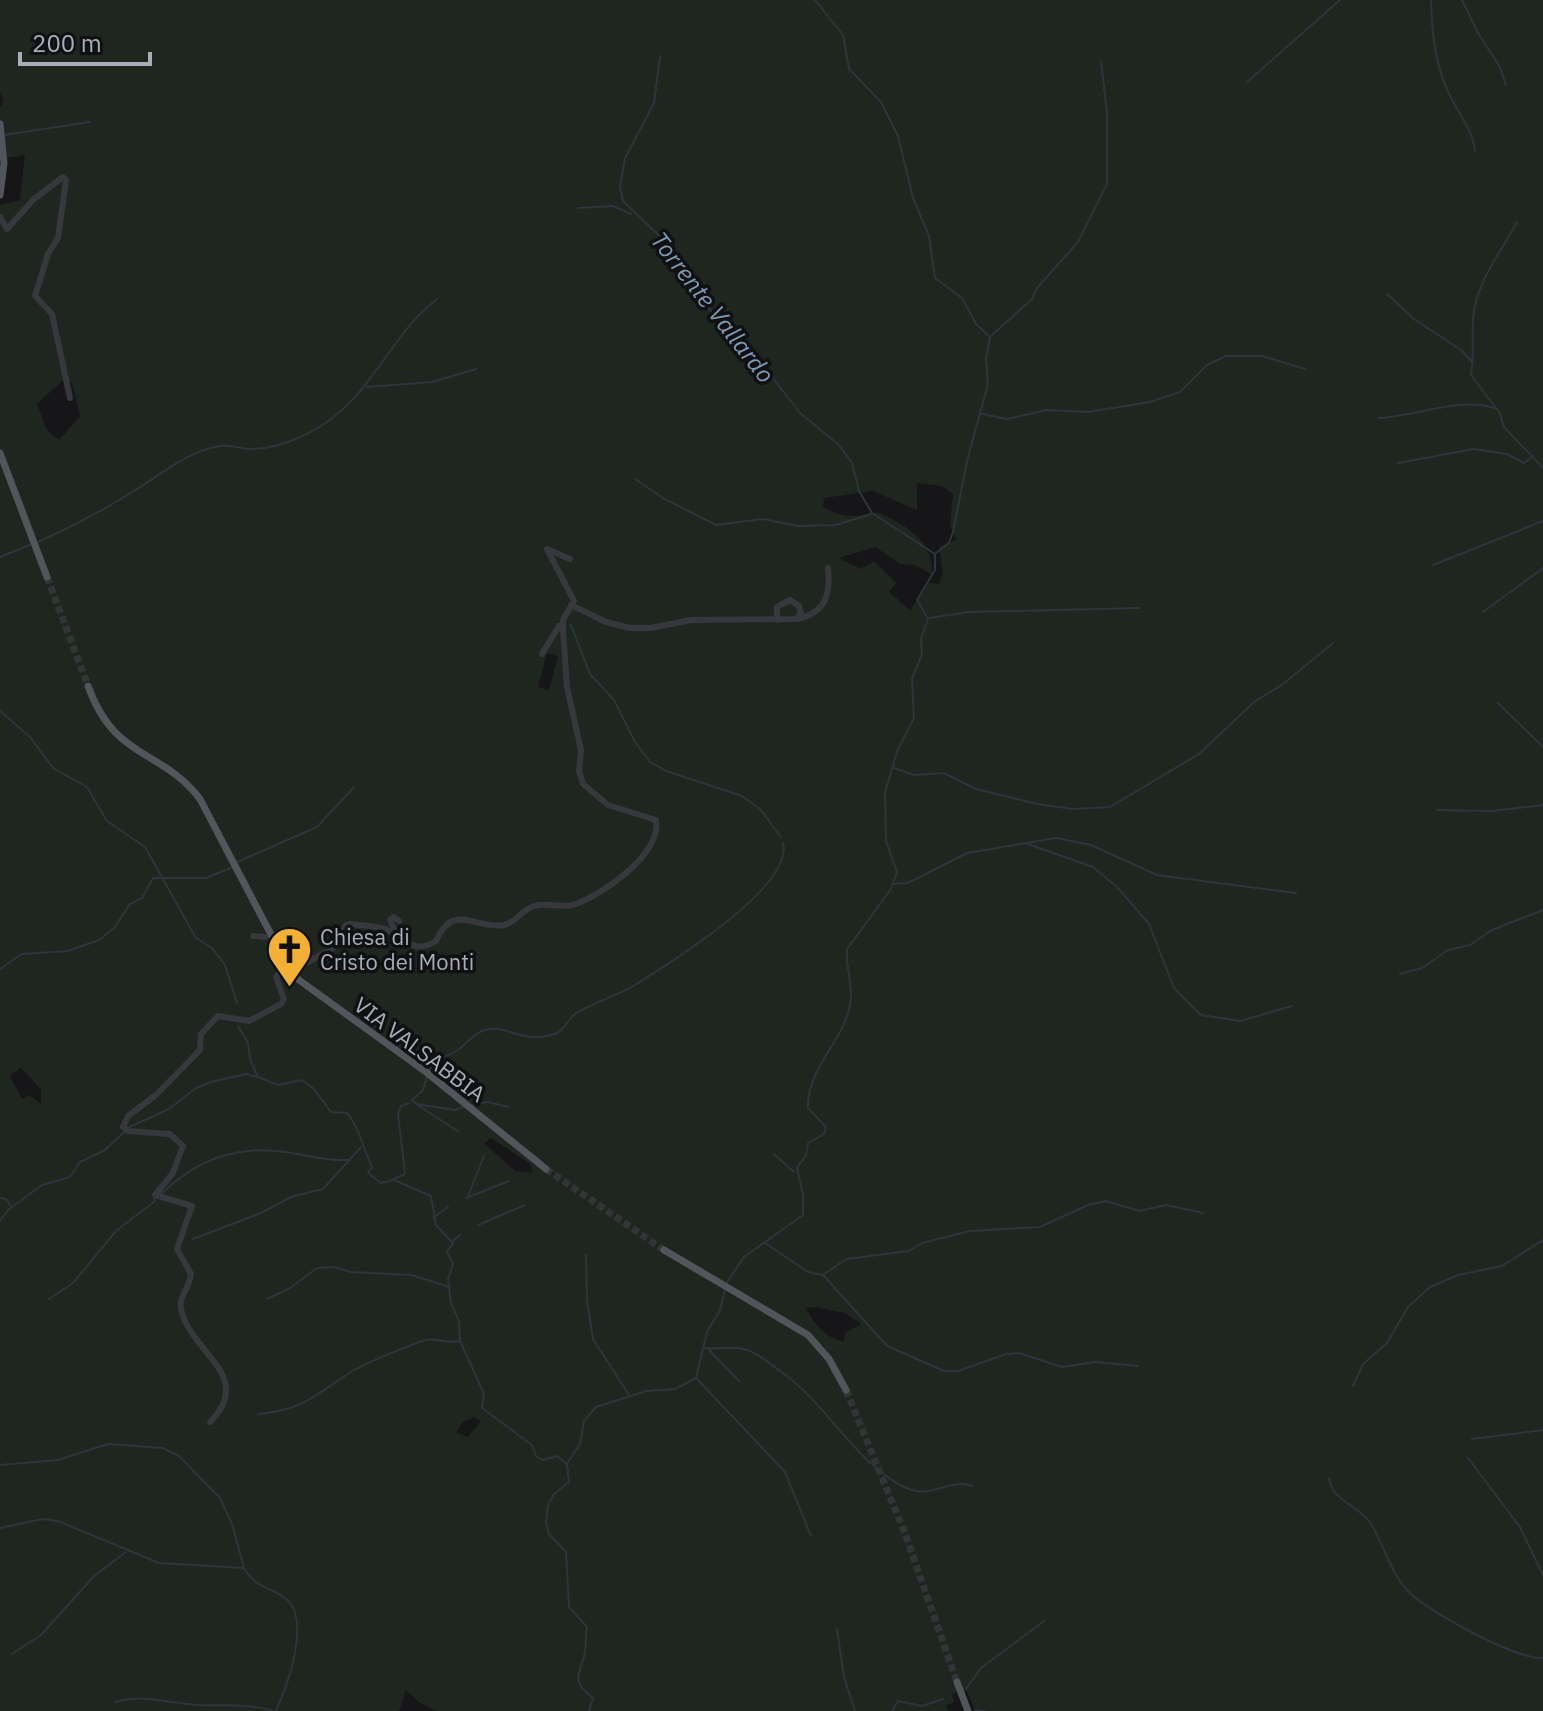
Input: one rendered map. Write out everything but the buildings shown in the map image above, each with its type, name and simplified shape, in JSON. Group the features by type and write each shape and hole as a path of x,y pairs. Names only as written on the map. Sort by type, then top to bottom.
{"main road":[{"path":"0,124 4,152 0,195"},
{"path":"0,453 47,575"},
{"name":"VIA VALSABBIA","path":"88,686 97,709 114,734 177,776 205,806 287,965 321,999 426,1072 546,1169"},
{"path":"666,1251 816,1342 846,1390"},
{"path":"957,1682 968,1711"}],"street":[{"path":"0,217 7,229 34,199 63,177 66,180 58,238 48,254 35,296 52,314 70,398"},
{"path":"279,951 300,965 304,964 332,949 346,925 350,924 389,931 400,941 423,947 436,941 444,927 453,921 472,919 494,926 504,925 531,907 575,904 643,859 658,831 656,820 608,805 583,784 579,771 581,750 567,687 563,630 574,601 547,549 570,559"},
{"path":"571,605 606,622 630,628 651,628 691,620 796,619 824,606 828,596 828,568"},
{"path":"777,620 777,607 790,600 799,606 801,613 796,619"},
{"path":"542,654 553,631 559,626 563,630"},
{"path":"399,921 394,917 390,920 400,941"},
{"path":"253,936 265,937"},
{"path":"210,1422 227,1394 225,1379 192,1333 181,1310 181,1300 191,1274 177,1249 192,1206 155,1195 173,1173 183,1146 170,1134 128,1131 123,1127 128,1116 156,1095 200,1050 201,1034 218,1016 249,1021 281,1004 284,999 276,977 287,965"}],"shaded area":[{"path":"0,0 1543,0 1543,1711 975,1711 967,1691 951,1694 955,1701 946,1706 949,1711 437,1711 420,1703 406,1690 399,1711 0,1711 0,205 20,200 25,155 0,159 0,108 4,101 0,92","holes":["63,380 72,383 80,416 59,440 47,430 37,404","917,483 942,486 953,494 950,525 956,540 939,547 943,573 939,584 929,583 910,610 889,592 896,583 874,561 861,569 839,558 875,547 900,564 914,565 932,574 928,551 922,542 907,528 877,512 849,516 823,507 824,498 873,491 917,510","547,653 558,656 549,690 538,687","21,1067 41,1090 41,1104 29,1095 22,1099 10,1076","491,1138 530,1164 533,1173 515,1171 484,1143","806,1308 845,1313 861,1324 845,1333 844,1341 826,1334","474,1417 481,1421 468,1437 456,1432 463,1422"]}],"waterway":[{"path":"726,1284 744,1257 803,1215 803,1195 797,1168 806,1155 808,1143 824,1134 826,1127 808,1108 809,1093 850,1005 847,949 891,889 897,872 886,841 885,792 898,749 914,718 912,679 922,654 921,639 928,619 917,600 935,570 935,554 949,543 953,532 968,457 988,384 986,359 990,337 976,324 962,298 935,278 929,236 913,198 898,136 881,102 849,69 843,35 815,0"},
{"path":"1247,82 1340,0"},
{"path":"1431,0 1439,66 1475,151"},
{"path":"1462,0 1500,67 1506,85"},
{"name":"Torrente Vallardo","path":"660,56 654,103 625,158 620,187 623,201 674,250 699,296 749,357 772,377 800,413 839,445 852,463 859,491 872,513 935,554"},
{"path":"992,335 1032,299 1037,288 1078,242 1107,184 1107,113 1101,61"},
{"path":"4,135 90,122"},
{"path":"578,208 613,206 631,214"},
{"path":"1517,222 1478,293 1473,319 1471,375 1499,412 1504,427 1543,468"},
{"path":"1387,294 1414,319 1461,350 1473,363"},
{"path":"38,542 107,507 195,453 224,446 250,449 269,447 316,429 341,411 356,395 407,328 437,299"},
{"path":"982,414 1007,419 1046,410 1088,412 1150,402 1180,392 1207,365 1226,356 1262,356 1305,369"},
{"path":"367,387 432,382 476,369"},
{"path":"1379,418 1452,406 1495,408"},
{"path":"1398,463 1474,449 1507,454 1524,463 1533,456"},
{"path":"635,479 663,498 716,525 763,519 798,526 836,525 871,514"},
{"path":"1433,565 1543,521"},
{"path":"0,557 32,544"},
{"path":"1483,612 1543,568"},
{"path":"930,618 968,612 1140,608"},
{"path":"571,625 590,674 614,700 635,742 650,762 666,771 742,796 760,809 781,837"},
{"path":"894,768 914,775 944,773 976,789 1037,804 1073,809 1110,807 1199,754 1254,702 1283,684 1333,643"},
{"path":"1498,703 1543,747"},
{"path":"0,711 30,737 53,768 87,787 107,821 145,847 196,938 212,948 225,965 237,1003"},
{"path":"237,862 317,827 354,787"},
{"path":"1437,810 1492,811 1543,805"},
{"path":"893,884 908,883 967,853 1056,838 1091,845 1157,875 1296,893"},
{"path":"429,1070 482,1031 498,1029 534,1037 557,1033 575,1014 654,973 727,922 750,901 781,861 783,843"},
{"path":"1028,844 1093,867 1118,888 1149,924 1174,988 1201,1015 1240,1021 1292,1006"},
{"path":"0,969 22,954 68,951 99,940 114,928 130,904 142,898 153,878 206,878 233,867"},
{"path":"1400,974 1422,968 1448,950 1470,945 1492,930 1543,910"},
{"path":"238,1026 248,1043 250,1059 258,1077 278,1085 302,1080 314,1089 331,1112 347,1113 372,1167 368,1173 381,1183 394,1180 431,1196 436,1225 453,1243 447,1252 453,1264 448,1279 451,1303 459,1321 460,1341 484,1394 482,1408 532,1445 536,1456 543,1460 557,1456 567,1464 569,1482 554,1494 548,1505 546,1523 549,1534 566,1552 569,1607 587,1627 585,1652 578,1677 580,1685 593,1698 589,1711"},
{"path":"127,1128 169,1109 196,1088 211,1082 246,1074 258,1077"},
{"path":"427,1076 423,1090 412,1100 416,1104 455,1110 466,1106"},
{"path":"472,1105 488,1102 508,1107"},
{"path":"391,1180 405,1174 398,1114 401,1106 409,1103"},
{"path":"416,1104 459,1132"},
{"path":"0,1221 8,1210 42,1185 70,1177 80,1162 105,1150 124,1132"},
{"path":"193,1239 261,1213 291,1197 323,1189 361,1147"},
{"path":"160,1195 202,1164 233,1153 267,1150 348,1160"},
{"path":"774,1154 794,1172"},
{"path":"468,1196 484,1156"},
{"path":"466,1198 509,1181"},
{"path":"49,1299 73,1283 116,1231 155,1201 154,1196"},
{"path":"0,1198 6,1199 11,1206"},
{"path":"765,1243 808,1272 823,1275 846,1259 909,1251 922,1243 970,1231 1040,1227 1088,1205 1106,1201 1139,1211 1166,1205 1203,1213"},
{"path":"478,1225 525,1205"},
{"path":"433,1218 448,1207"},
{"path":"452,1242 460,1235"},
{"path":"1353,1386 1363,1364 1387,1343 1408,1307 1430,1287 1458,1275 1502,1266 1543,1240"},
{"path":"586,1255 587,1300 593,1339 629,1395"},
{"path":"267,1299 290,1288 317,1268 411,1275 450,1287"},
{"path":"824,1276 887,1346 944,1371 958,1371 1006,1354 1019,1353 1062,1367 1095,1362 1138,1366"},
{"path":"567,1464 580,1444 584,1421 596,1407 646,1391 675,1389 696,1378 707,1332 720,1310 725,1290"},
{"path":"258,1414 298,1405 359,1368 419,1342 430,1339 460,1341"},
{"path":"704,1348 742,1349 765,1360 799,1386 869,1462 902,1486 922,1491 955,1484 972,1486"},
{"path":"709,1350 739,1381"},
{"path":"696,1378 785,1472 811,1536"},
{"path":"1472,1439 1543,1430"},
{"path":"0,1465 58,1460 108,1444 163,1448 179,1456 220,1498 232,1524 244,1568"},
{"path":"1468,1458 1520,1527 1543,1575"},
{"path":"1329,1478 1335,1492 1369,1521 1396,1575 1418,1600 1452,1622 1494,1643 1530,1657 1543,1658"},
{"path":"0,1528 43,1519 58,1521 159,1563 244,1568 257,1582 284,1597 297,1620 295,1652 276,1711"},
{"path":"12,1654 41,1635 94,1576 126,1552"},
{"path":"966,1689 981,1668 1044,1621"},
{"path":"837,1629 844,1677 855,1711"},
{"path":"115,1702 146,1699 273,1711"},
{"path":"892,1711 898,1701 922,1706 943,1699"},
{"path":"975,1710 984,1711"}],"tunnel":[{"path":"47,577 88,686"},
{"path":"546,1169 664,1250"},
{"path":"846,1390 906,1536 957,1682"}],"place":[{"name":"Chiesa di Cristo dei Monti","path":"289,988"}]}
